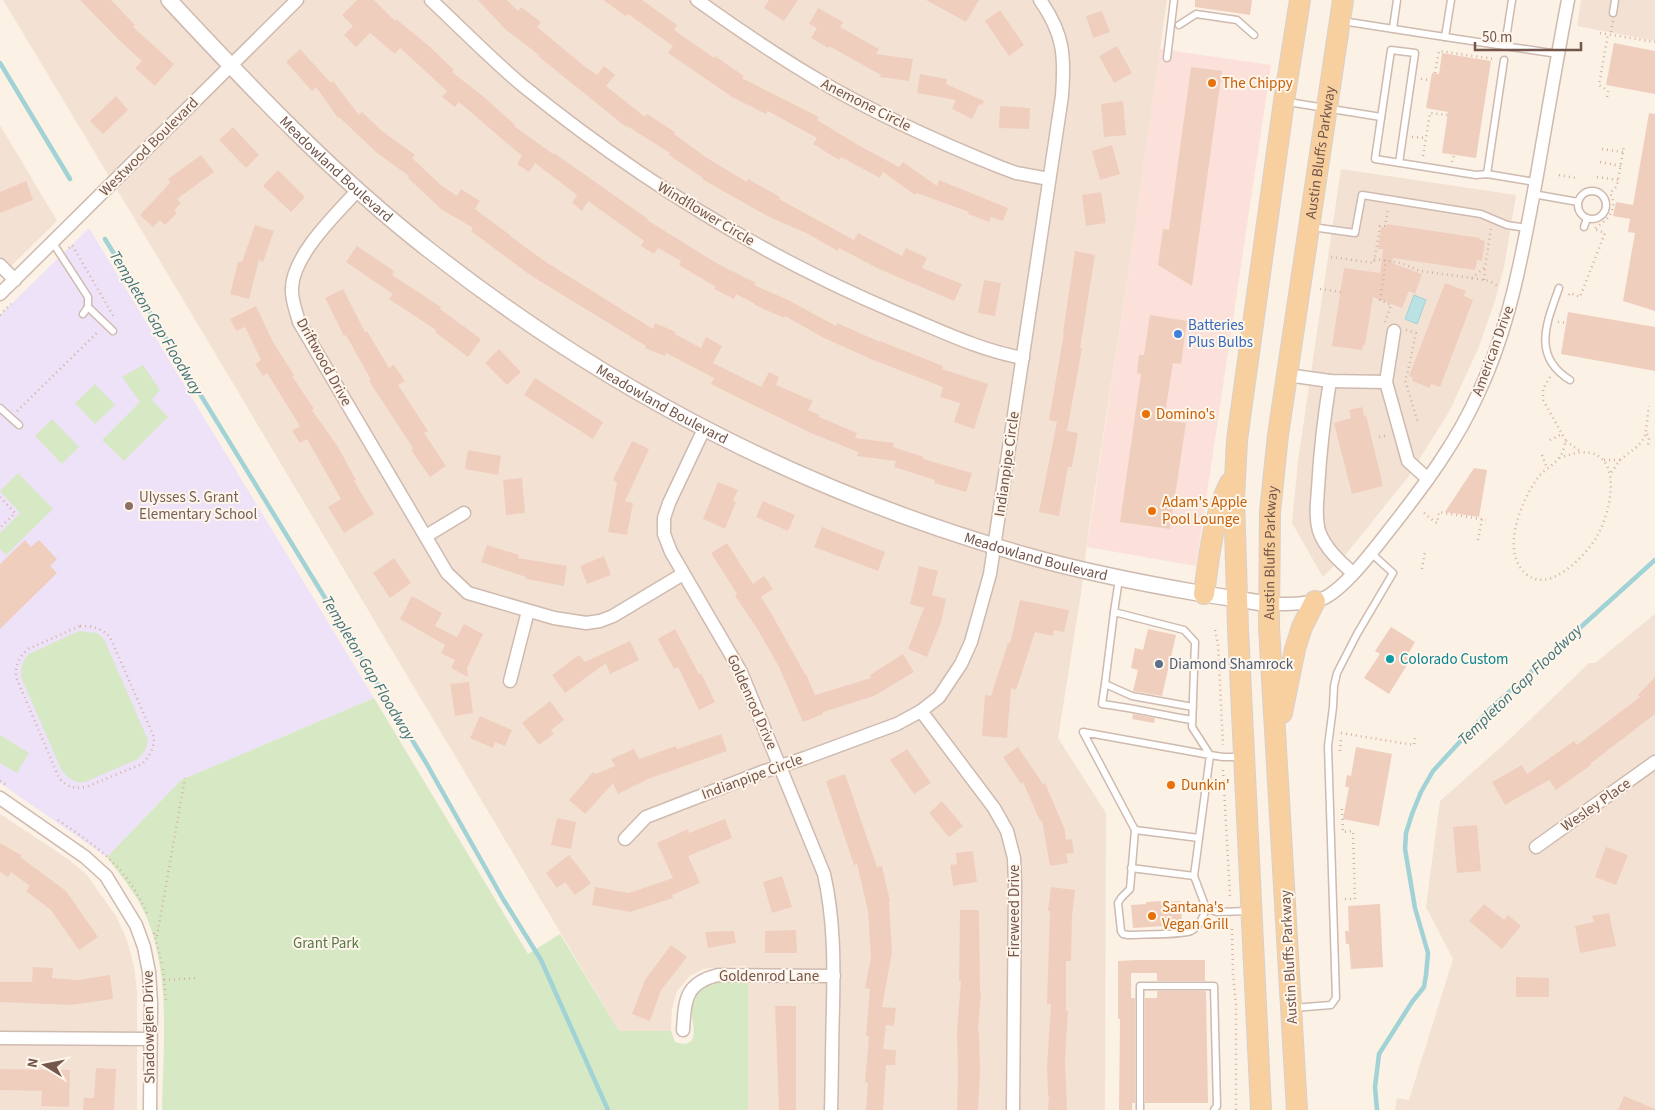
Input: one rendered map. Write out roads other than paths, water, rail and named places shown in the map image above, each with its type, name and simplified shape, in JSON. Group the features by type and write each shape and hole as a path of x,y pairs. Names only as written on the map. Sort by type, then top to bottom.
{"main road":[{"path":"1261,1110 1234,500 1235,472 1244,389 1300,0"},
{"name":"Austin Bluffs Parkway","path":"1297,1110 1268,604 1270,512 1274,460 1343,0"},
{"path":"1204,594 1215,527 1224,494 1235,472"},
{"path":"1276,742 1295,649 1302,627 1315,601"}],"street":[{"name":"Meadowland Boulevard","path":"169,0 230,65 335,170 428,250 522,319 586,361 704,429 769,461 849,496 936,528 1057,564 1204,594 1268,604"},
{"name":"Westwood Boulevard","path":"0,294 297,0"},
{"name":"Windflower Circle","path":"431,0 521,84 588,136 666,190 761,247 858,295 971,343 1004,355 1023,358"},
{"name":"Anemone Circle","path":"697,0 750,38 811,76 886,117 1000,167 1016,173 1049,179"},
{"name":"Indianpipe Circle","path":"625,839 646,817 897,724 921,711 939,697 961,664 971,642 990,574 995,546 1062,96 1064,67 1062,45 1057,30 1040,0"},
{"name":"American Drive","path":"1268,604 1304,603 1332,594 1371,552 1428,479 1462,426 1490,367 1511,302 1528,228 1568,0"},
{"name":"Driftwood Drive","path":"358,190 304,252 294,270 292,288 294,304 299,322 448,573 468,593 528,611 586,623 600,621 625,610 683,574"},
{"path":"0,264 15,280"},
{"path":"1394,331 1386,382 1408,461 1428,479"},
{"path":"1287,375 1330,381 1386,382"},
{"path":"1330,381 1324,416 1316,516 1318,526 1328,547 1338,560 1353,573"},
{"name":"Goldenrod Drive","path":"704,429 669,503 664,518 664,534 683,574 741,672 824,874 830,901 834,976 831,1110"},
{"path":"426,536 464,513"},
{"path":"510,681 528,611"},
{"name":"Fireweed Drive","path":"921,711 994,808 1007,831 1014,858 1013,1110"},
{"name":"Wesley Place","path":"1536,847 1655,762"},
{"name":"Shadowglen Drive","path":"0,798 85,856 106,876 136,925 144,947 149,972 151,1002 150,1110"},
{"name":"Goldenrod Lane","path":"683,1030 687,997 695,984 707,977 718,974 834,976"},
{"path":"0,1038 150,1039"}],"lane":[{"path":"1167,58 1174,0"},
{"path":"1392,28 1397,0"},
{"path":"1445,36 1451,0"},
{"path":"1505,45 1512,0"},
{"path":"1613,13 1615,0"},
{"path":"1180,24 1196,14 1238,20 1254,35"},
{"path":"1340,21 1558,54"},
{"path":"1399,163 1415,53 1391,50 1375,159 1399,163 1476,175 1488,174 1578,202"},
{"path":"1488,174 1504,60"},
{"path":"1284,101 1381,117"},
{"path":"1590,191 1598,193 1605,204 1603,213 1596,218 1587,218 1579,210 1578,202 1582,195 1590,191"},
{"path":"1309,226 1356,233 1362,196 1481,214 1507,224 1528,228"},
{"path":"1584,227 1587,218"},
{"path":"53,243 88,297 88,307 83,314"},
{"path":"1559,288 1548,320 1544,343 1552,363 1557,370 1570,380"},
{"path":"88,307 113,331"},
{"path":"0,408 19,424"},
{"path":"1292,1009 1325,1007 1331,1005 1336,998 1328,746 1337,673 1357,634 1393,573 1371,552"},
{"path":"1120,578 1102,704 1134,708 1192,720"},
{"path":"1114,612 1184,630 1196,642 1192,727 1210,755 1194,876 1206,908 1204,916 1198,925 1188,932 1123,934 1119,926 1118,904 1130,889 1136,830 1083,732 1210,755 1244,757"},
{"path":"1105,684 1132,696 1193,706"},
{"path":"1136,830 1199,838"},
{"path":"1131,868 1194,876"},
{"path":"1206,908 1217,912 1251,912"},
{"path":"1140,1110 1140,986 1214,986 1217,1106 1214,1110"}],"water":[{"path":"1414,295 1426,300 1417,324 1405,319"}],"waterway":[{"name":"Templeton Gap Floodway","path":"0,63 70,179"},
{"name":"Templeton Gap Floodway","path":"105,239 425,761 503,899 541,960 608,1110"},
{"name":"Templeton Gap Floodway","path":"1377,1110 1375,1087 1379,1054 1412,1002 1424,987 1426,975 1428,953 1415,908 1405,849 1406,833 1421,792 1433,771 1489,710 1655,560"}],"place":[{"name":"The Chippy","path":"1212,83"},
{"name":"Batteries Plus Bulbs","path":"1178,334"},
{"name":"Domino's","path":"1146,414"},
{"name":"Ulysses S. Grant Elementary School","path":"129,506"},
{"name":"Adam's Apple Pool Lounge","path":"1152,511"},
{"name":"Colorado Custom","path":"1390,659"},
{"name":"Diamond Shamrock","path":"1159,664"},
{"name":"Dunkin'","path":"1171,785"},
{"name":"Santana's Vegan Grill","path":"1152,916"}],"park label":[{"name":"Grant Park","path":"326,943"}]}
